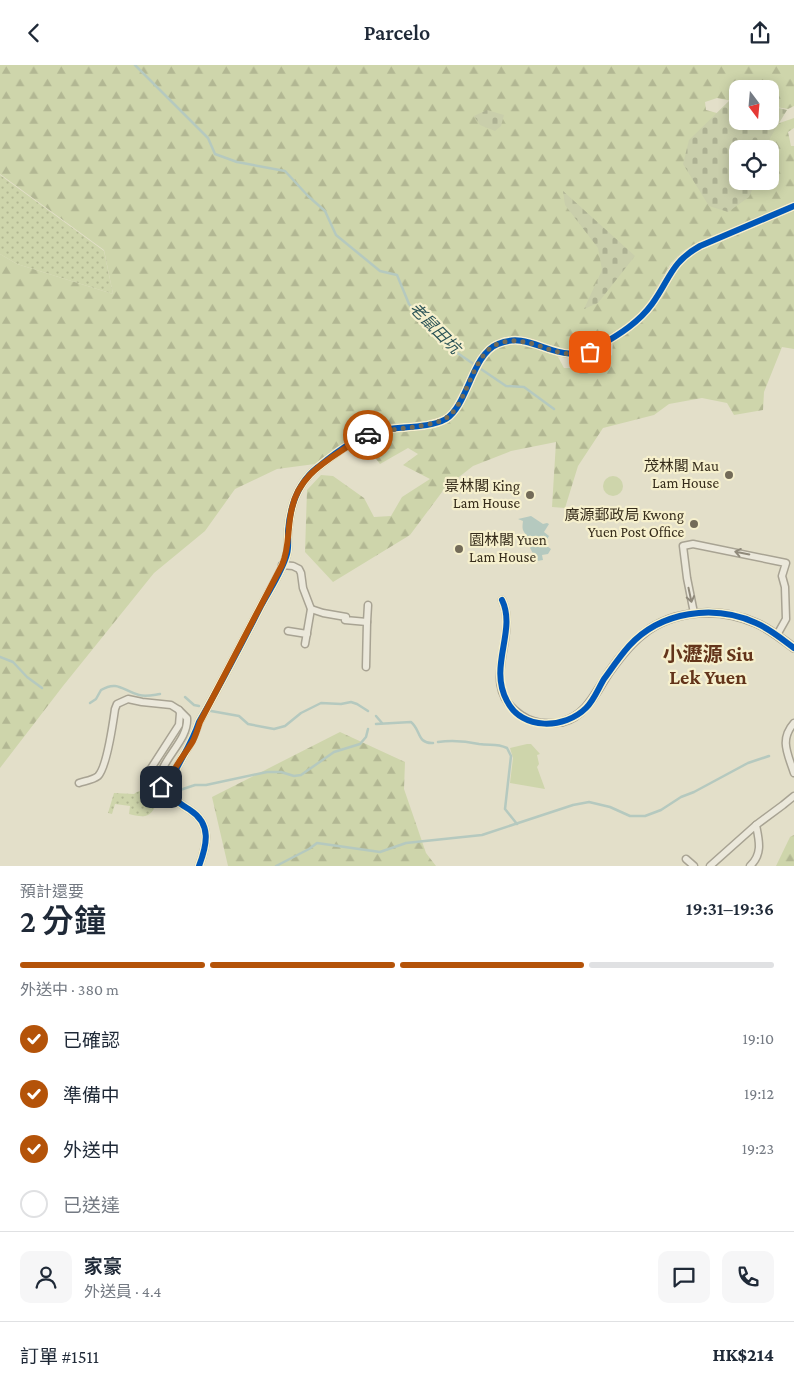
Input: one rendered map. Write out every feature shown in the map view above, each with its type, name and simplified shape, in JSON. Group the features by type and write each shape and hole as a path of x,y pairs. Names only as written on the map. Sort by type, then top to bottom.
{"street":[{"path":"166,789 194,739 200,722 282,565 288,549 292,507 297,491 306,477 360,438 375,432 429,424 444,420 450,416 485,354 499,343 518,341 569,355 590,352 637,321 652,304 675,265 686,254 700,246 794,206"},
{"path":"694,613 683,546 693,544 786,563 782,576 786,619 777,635"},
{"path":"282,565 293,566 300,570 303,588 311,609 305,643"},
{"path":"502,600 506,619 499,672 500,681 507,701 517,713 530,720 544,724 562,722 585,709 629,646 645,632 664,621 694,613 708,612 732,615 756,623 777,635 794,648"},
{"path":"366,667 368,605"},
{"path":"311,609 346,617 346,620 367,622"},
{"path":"288,631 306,634"},
{"path":"79,783 94,779 102,771 115,709 122,700 128,699 171,705 179,710 187,718 187,729 162,771 160,780 173,798 192,811 202,821 206,831 205,849 199,866"},
{"path":"166,789 149,783 148,773 179,725 181,716 179,710"},
{"path":"794,723 784,740 794,773"},
{"path":"710,866 756,825 794,795"},
{"path":"750,866 756,858 760,845 756,825"},
{"path":"686,859 694,866"}],"green space":[{"path":"0,65 794,65 794,106 788,109 779,108 779,80 729,80 729,100 717,98 705,102 706,110 724,115 729,118 729,130 779,130 779,123 794,118 794,128 788,132 791,146 794,146 794,202 698,242 683,251 671,263 649,301 636,318 604,341 583,351 559,350 530,339 514,337 497,341 483,351 448,414 432,421 381,427 363,432 315,464 277,469 235,489 205,531 154,573 0,768 0,254 17,264 113,294 104,250 0,174"},
{"path":"729,101 729,130 775,130 770,140 729,140 729,190 752,190 749,197 728,212 709,206 683,164 689,140"},
{"path":"779,108 787,110 779,123"},
{"path":"487,110 504,115 501,126 495,131 480,125 474,116"},
{"path":"0,175 104,251 113,294 17,264 0,254"},
{"path":"563,191 635,256 598,303 584,309 602,270 598,248 565,205"},
{"path":"794,210 794,349 782,347 764,392 763,410 734,415 727,403 702,398 669,404 654,415 603,428 578,466 565,508 552,507 556,442 511,451 473,466 445,488 410,535 333,582 305,552 307,490 321,475 333,476 364,498 374,517 391,516 402,497 430,479 403,465 418,454 408,448 380,464 366,446 373,441 373,434 443,425 454,417 487,357 495,350 503,347 520,345 557,355 564,368 590,366 601,362 612,355 613,341 640,322 663,293 677,267 688,257 702,249"},
{"path":"613,476 620,479 623,486 620,493 613,496 606,493 603,486 606,479"},
{"path":"340,732 405,762 404,789 426,853 436,866 228,866 212,797"},
{"path":"531,744 540,754 537,755 539,764 537,767 545,789 510,783 513,758 510,748"},
{"path":"148,788 157,792 157,802 148,815 129,814 130,806 115,804 112,814 108,813 114,793 134,794"},
{"path":"794,835 794,866 776,866 790,837"}],"shaded area":[{"path":"531,516 543,524 549,524 544,532 549,536 544,544 551,549 548,554 542,555 543,560 537,561 530,548 531,545 536,545 534,536 528,537 523,529 523,521 518,519"}],"waterway":[{"name":"老鼠田坑","path":"135,65 208,138 215,154 237,162 285,171 325,211 336,235 380,271 397,275 409,304 450,348 506,386 524,387 554,409"},
{"path":"0,657 13,662 27,677 42,688"},
{"path":"90,703 96,699 101,690 112,686 120,687 142,696 160,694"},
{"path":"185,697 194,705 199,706"},
{"path":"211,711 239,716 248,724 274,729 285,726 301,713 321,703 341,704 351,702 368,711"},
{"path":"376,716 382,723"},
{"path":"376,724 411,722 424,741 433,743"},
{"path":"180,790 195,785 206,785 267,772 281,772 294,776 301,775 334,752 360,744 366,737 368,729"},
{"path":"438,742 464,742 507,748 511,756 505,809 517,824"},
{"path":"276,866 317,843 380,852 406,843 482,835 573,805 589,802 610,807 630,816 645,816 661,810 681,797 748,763 769,756"}],"cycle path":[{"path":"199,866 204,850 205,828 197,816 174,797 169,784 193,738 199,722 285,561 288,551 288,531 293,504 300,488 311,473 346,446 370,433 385,429 422,426 446,419 460,403 482,358 498,344 523,341 571,354 585,352 601,345 622,332 641,316 652,304 677,265 690,252 794,206"},
{"path":"502,600 506,612 500,675 502,688 507,701 514,711 523,718 544,724 567,720 586,708 594,698 604,679 629,646 642,634 672,618 706,613 740,617 766,628 794,648"}],"way so far":[{"path":"368,435 382,430 436,423 450,416 485,354 499,343 518,341 531,343 569,355 590,352"}],"place":[{"name":"茂林閣 Mau Lam House","path":"729,475"},
{"name":"景林閣 King Lam House","path":"530,495"},
{"name":"廣源郵政局 Kwong Yuen Post Office","path":"694,524"},
{"name":"園林閣 Yuen Lam House","path":"459,549"}],"district":[{"name":"小瀝源 Siu Lek Yuen","path":"708,666"}],"route":[{"path":"161,787 170,790 169,784 178,763 194,739 215,692 287,555 292,507 301,484 319,466 360,438 368,435"}]}
